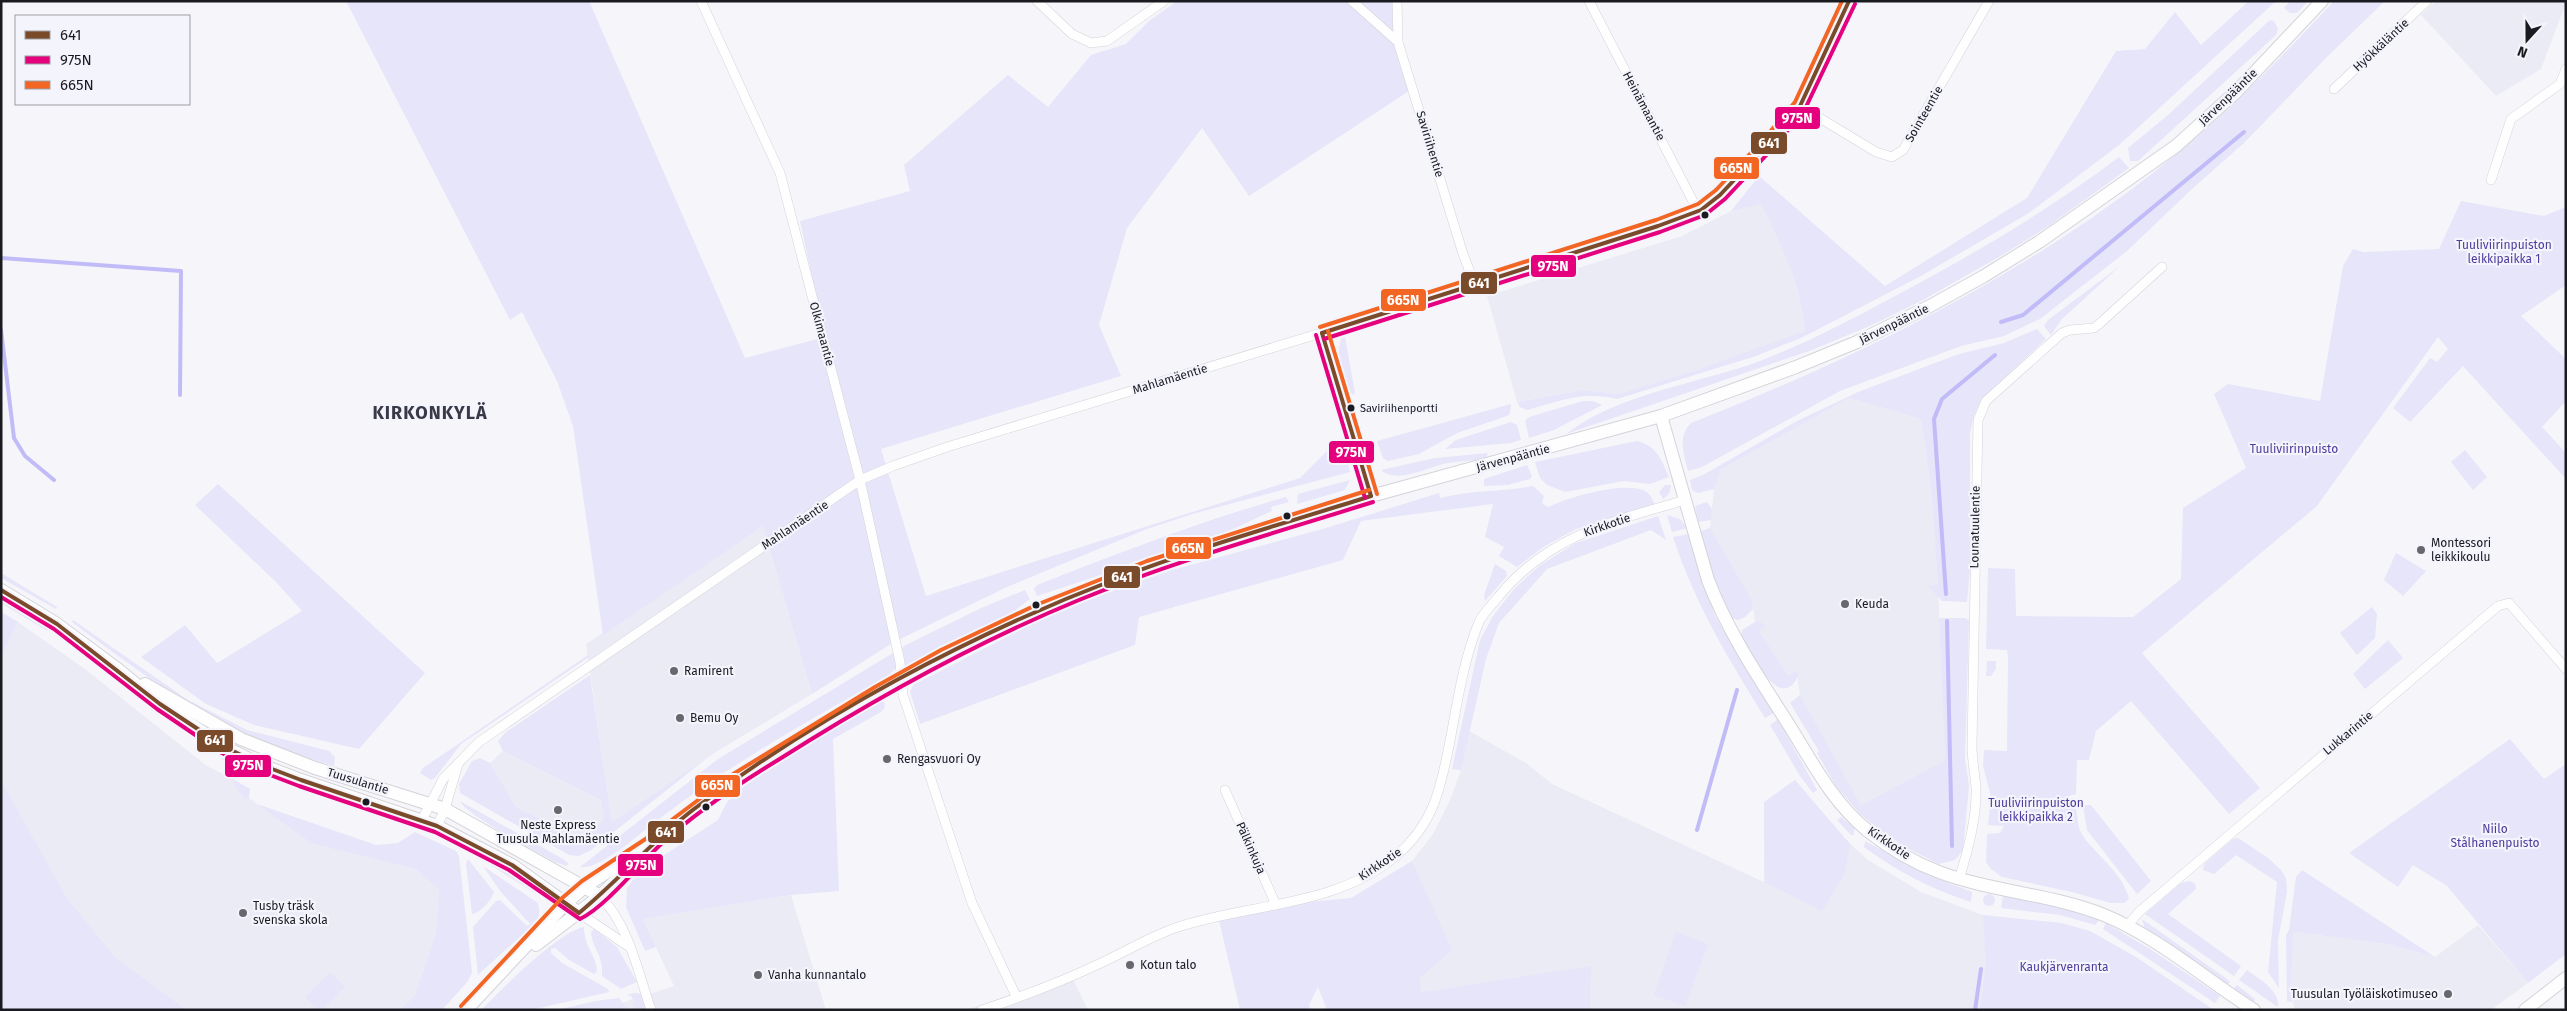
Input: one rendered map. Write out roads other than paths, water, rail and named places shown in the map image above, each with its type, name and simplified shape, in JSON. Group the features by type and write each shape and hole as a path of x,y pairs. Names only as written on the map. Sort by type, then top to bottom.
{"main road":[{"name":"Järvenpääntie","path":"466,1010 514,961 566,903 586,886 657,839 733,781 944,656 1038,611 1149,567 1371,496 1661,416 1803,365 1857,342 1930,306 2039,242 2176,146 2238,90 2322,1"},
{"name":"Kirkkotie","path":"1661,416 1708,580 1718,606 1760,680 1828,788 1867,830 1917,862 1959,879 2070,903 2105,916 2126,927 2254,1010"},
{"name":"Tuusulantie","path":"1,590 57,624 115,666 160,704 225,747 259,764 437,826 512,865 579,913"},
{"name":"Tuusulantie","path":"115,666 241,739 315,768 430,802 445,809 586,886 600,896"},
{"name":"Järvenpääntie","path":"514,961 600,896 657,839"},
{"path":"2525,1010 2566,978"}],"street":[{"name":"Olkimaantie","path":"701,1 780,173 860,480 897,646 903,695 972,903 1016,996"},
{"path":"1037,1 1072,34 1091,43 1107,41 1164,1"},
{"path":"1352,1 1398,42"},
{"name":"Saviriihentie","path":"1397,1 1398,42 1463,254 1475,285"},
{"name":"Heinämaantie","path":"1589,1 1698,211"},
{"name":"Mahlamäentie","path":"422,820 443,779 479,742 860,480 947,447 1475,285 1658,226 1698,211 1720,195 1769,143 1800,106 1821,65 1849,1"},
{"name":"Sointeentie","path":"1800,106 1876,152 1892,157 1903,150 1989,1"},
{"name":"Hyökkäläntie","path":"2334,89 2428,1"},
{"path":"2491,180 2511,119 2560,84 2566,69"},
{"name":"Lounatuulentie","path":"1959,879 1968,850 1976,788 1972,768 1972,746 1978,420 1986,401 2057,336 2070,330 2087,330 2098,325 2162,267"},
{"path":"1322,333 1371,496"},
{"name":"Kirkkotie","path":"982,1010 1101,963 1175,928 1206,918 1276,905 1325,893 1363,878 1396,856 1418,834 1435,806 1442,784 1462,682 1480,619 1516,575 1558,544 1593,529 1686,500"},
{"name":"Lukkarintie","path":"2126,927 2139,912 2498,606 2509,602 2566,669"},
{"path":"437,826 445,809 459,761"},
{"name":"Pälkinkuja","path":"1225,790 1276,905"},
{"path":"600,896 614,910 630,947 651,1010"},
{"path":"579,913 630,947"}],"waterway":[{"path":"2001,322 2023,315 2244,132"},
{"path":"1,258 181,271 180,395"},
{"path":"1,330 14,438 25,456 54,480"},
{"path":"1946,594 1934,419 1942,399 1995,355"},
{"path":"1947,621 1952,846"},
{"path":"1697,830 1737,690"},
{"path":"1975,1010 1981,969"}],"place":[{"name":"Saviriihenportti","path":"1351,408"},
{"name":"Montessori leikkikoulu","path":"2421,550"},
{"name":"Keuda","path":"1845,604"},
{"name":"Ramirent","path":"674,671"},
{"name":"Bemu Oy","path":"680,718"},
{"name":"Rengasvuori Oy","path":"887,759"},
{"name":"Neste Express Tuusula Mahlamäentie","path":"558,810"},
{"name":"Tusby träsk svenska skola","path":"243,913"},
{"name":"Kotun talo","path":"1130,965"},
{"name":"Vanha kunnantalo","path":"758,975"},
{"name":"Tuusulan Työläiskotimuseo","path":"2448,994"}],"district":[{"name":"KIRKONKYLÄ","path":"430,413"}],"park label":[{"name":"Tuuliviirinpuiston leikkipaikka 1","path":"2504,252"},
{"name":"Tuuliviirinpuisto","path":"2294,449"},
{"name":"Tuuliviirinpuiston leikkipaikka 2","path":"2036,810"},
{"name":"Niilo Stålhanenpuisto","path":"2495,836"},
{"name":"Kaukjärvenranta","path":"2064,967"}]}
